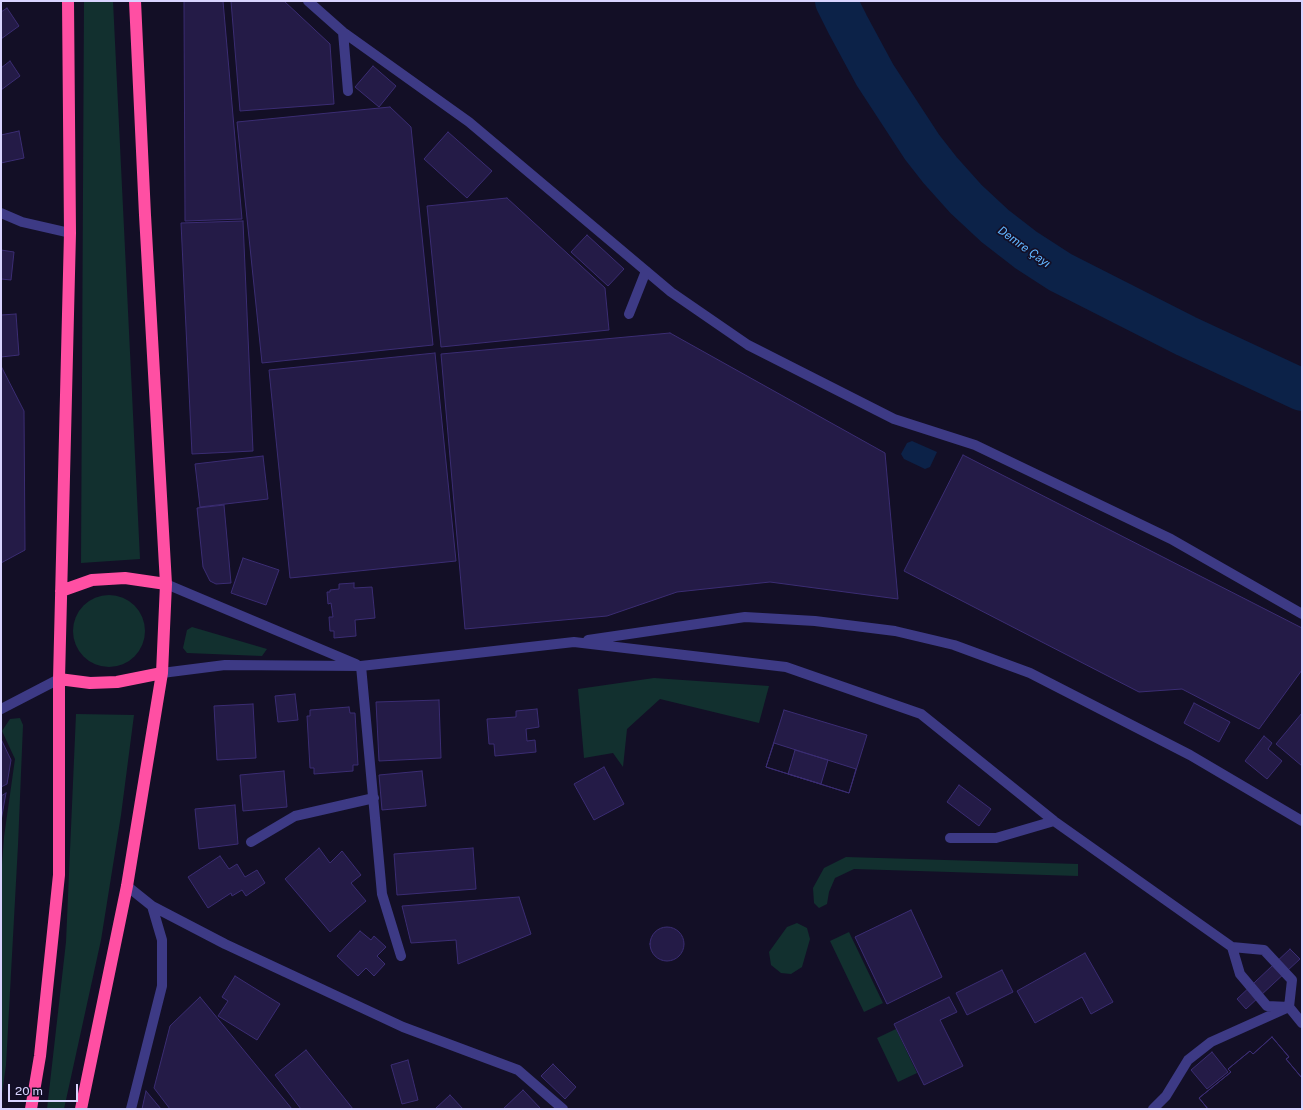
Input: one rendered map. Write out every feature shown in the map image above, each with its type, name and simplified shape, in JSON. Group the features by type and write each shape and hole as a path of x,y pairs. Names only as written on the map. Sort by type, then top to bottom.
{"highway":[{"path":"31,1109 40,1056 59,875 59,679 70,233 68,1"},
{"path":"81,1109 127,886 162,673 166,584 145,223 135,1"},
{"path":"61,592 92,580 125,578 166,584"},
{"path":"59,679 90,683 117,682 162,673"}],"street":[{"path":"308,1 343,32 470,122 671,292 748,345 894,419 975,445 1170,539 1302,614"},
{"path":"343,32 348,91"},
{"path":"1,213 22,222 70,233"},
{"path":"629,314 646,271"},
{"path":"166,584 361,666"},
{"path":"162,673 225,665 361,666 574,642 745,617 815,621 894,631 954,645 1030,673 1190,755 1302,822"},
{"path":"574,642 786,667 921,714 1054,821 1232,947 1264,950 1292,980 1289,1007 1302,1023"},
{"path":"361,666 382,894 401,956"},
{"path":"1,709 59,679"},
{"path":"251,842 295,816 374,798"},
{"path":"950,838 996,838 1054,821"},
{"path":"127,886 152,906 225,944 403,1027 518,1070 563,1109"},
{"path":"130,1109 162,986 162,940 152,906"},
{"path":"1232,947 1240,974 1267,1006 1289,1007"},
{"path":"1153,1109 1166,1096 1188,1060 1211,1042 1289,1007"}],"green space":[{"path":"84,1 113,1 140,559 81,563"},
{"path":"109,595 129,601 139,611 145,631 139,651 129,661 109,667 89,661 79,651 73,631 79,611 89,601"},
{"path":"192,627 267,649 262,656 187,653 183,648 187,630"},
{"path":"654,678 769,686 759,723 660,699 627,729 623,767 613,753 584,758 578,689"},
{"path":"76,714 134,715 121,815 101,940 64,1109 47,1109 66,942"},
{"path":"20,718 23,725 18,845 6,1065 1,1101 1,878 4,837 15,759 2,731 10,719"},
{"path":"846,857 1078,864 1078,876 854,869 835,878 829,892 827,904 819,908 814,903 813,888 824,868"},
{"path":"797,923 807,928 810,939 802,967 791,974 781,973 771,965 769,952 787,927"},
{"path":"849,932 883,1003 864,1012 830,941"},
{"path":"896,1029 917,1073 898,1082 877,1038"}],"water":[{"path":"912,441 937,452 930,467 925,469 904,459 901,454 907,443"}],"building":[{"path":"184,1 223,1 242,219 185,221"},
{"path":"231,1 284,1 330,44 334,104 240,111"},
{"path":"7,8 19,26 1,39 1,12"},
{"path":"10,61 20,76 1,90 1,68"},
{"path":"373,66 396,86 379,107 355,87"},
{"path":"390,107 411,127 433,345 262,363 237,122"},
{"path":"19,131 24,158 1,163 1,135"},
{"path":"448,132 492,171 467,198 424,159"},
{"path":"507,198 605,288 609,330 441,347 427,206"},
{"path":"243,221 253,451 192,454 181,223"},
{"path":"587,235 624,269 608,286 571,252"},
{"path":"1,250 14,252 11,280 1,279"},
{"path":"16,314 19,355 1,357 1,315"},
{"path":"670,333 885,453 898,599 770,582 677,592 607,616 465,629 441,354"},
{"path":"435,353 456,561 290,578 269,370"},
{"path":"1,366 24,411 25,550 1,563"},
{"path":"963,455 1302,628 1302,670 1259,729 1182,689 1139,692 904,571"},
{"path":"263,456 268,499 200,507 195,464"},
{"path":"224,505 231,583 216,584 210,581 203,567 197,508"},
{"path":"243,558 279,570 266,605 231,593"},
{"path":"354,583 354,588 372,587 375,618 355,620 356,636 334,638 334,631 330,631 329,617 333,617 331,603 328,604 327,592 330,592 330,590 339,589 339,584"},
{"path":"295,694 298,720 278,722 275,696"},
{"path":"439,700 441,758 379,761 376,702"},
{"path":"1194,703 1230,722 1219,742 1184,723"},
{"path":"253,704 256,758 217,760 214,706"},
{"path":"349,707 350,713 355,713 358,765 353,765 353,771 314,774 314,768 310,768 307,716 310,716 310,710"},
{"path":"537,709 539,727 526,729 527,741 535,740 536,752 495,756 494,744 489,744 487,719 516,717 516,711"},
{"path":"784,710 867,735 849,793 766,767"},
{"path":"1302,713 1302,766 1276,744"},
{"path":"1264,736 1272,743 1268,749 1282,761 1267,779 1245,761"},
{"path":"1,739 11,760 7,784 1,787"},
{"path":"774,743 856,769 849,793 766,767"},
{"path":"795,750 828,760 821,784 788,774"},
{"path":"604,767 624,804 594,820 574,784"},
{"path":"284,771 287,807 243,811 240,775"},
{"path":"422,771 426,806 382,810 379,775"},
{"path":"959,785 991,809 979,826 947,802"},
{"path":"6,793 1,821 1,796"},
{"path":"235,805 238,844 199,849 195,809"},
{"path":"319,848 330,863 342,851 361,875 351,883 366,901 330,932 285,879"},
{"path":"473,848 476,889 397,895 394,854"},
{"path":"220,856 229,869 237,864 245,877 257,870 265,883 246,896 242,890 232,896 231,893 208,908 188,877"},
{"path":"519,897 531,934 458,964 456,940 411,943 402,906"},
{"path":"911,910 942,977 887,1004 855,937"},
{"path":"670,927 679,932 683,937 683,951 679,956 674,960 664,961 660,960 651,951 650,941 651,937 660,928"},
{"path":"360,931 371,940 374,936 386,947 377,956 385,964 374,976 366,968 358,976 337,956"},
{"path":"1290,949 1300,959 1246,1009 1237,999"},
{"path":"1085,953 1113,1002 1091,1014 1082,997 1035,1023 1017,991"},
{"path":"1002,970 1013,992 967,1015 956,993"},
{"path":"235,976 280,1004 257,1040 218,1016 228,1001 222,997"},
{"path":"200,997 292,1109 170,1109 154,1088 170,1026"},
{"path":"949,997 957,1012 940,1020 963,1066 924,1085 894,1024"},
{"path":"1272,1037 1289,1057 1286,1059 1302,1078 1302,1109 1208,1109 1199,1098 1231,1072 1228,1069 1250,1051 1253,1054"},
{"path":"1272,1037 1289,1057 1286,1059 1302,1078 1302,1109 1208,1109 1199,1098 1231,1072 1228,1069 1250,1051 1253,1054"},
{"path":"306,1050 353,1109 301,1109 275,1075"},
{"path":"1212,1052 1228,1072 1207,1089 1191,1070"},
{"path":"408,1060 418,1100 402,1104 391,1065"},
{"path":"553,1064 576,1087 565,1099 541,1076"},
{"path":"523,1090 541,1109 503,1109"},
{"path":"146,1091 161,1109 142,1109"},
{"path":"450,1095 463,1109 435,1109"}],"waterway":[{"name":"Demre Çayı","path":"836,1 875,75 922,147 966,199 995,226 1026,250 1060,272 1186,336 1302,390"}]}
